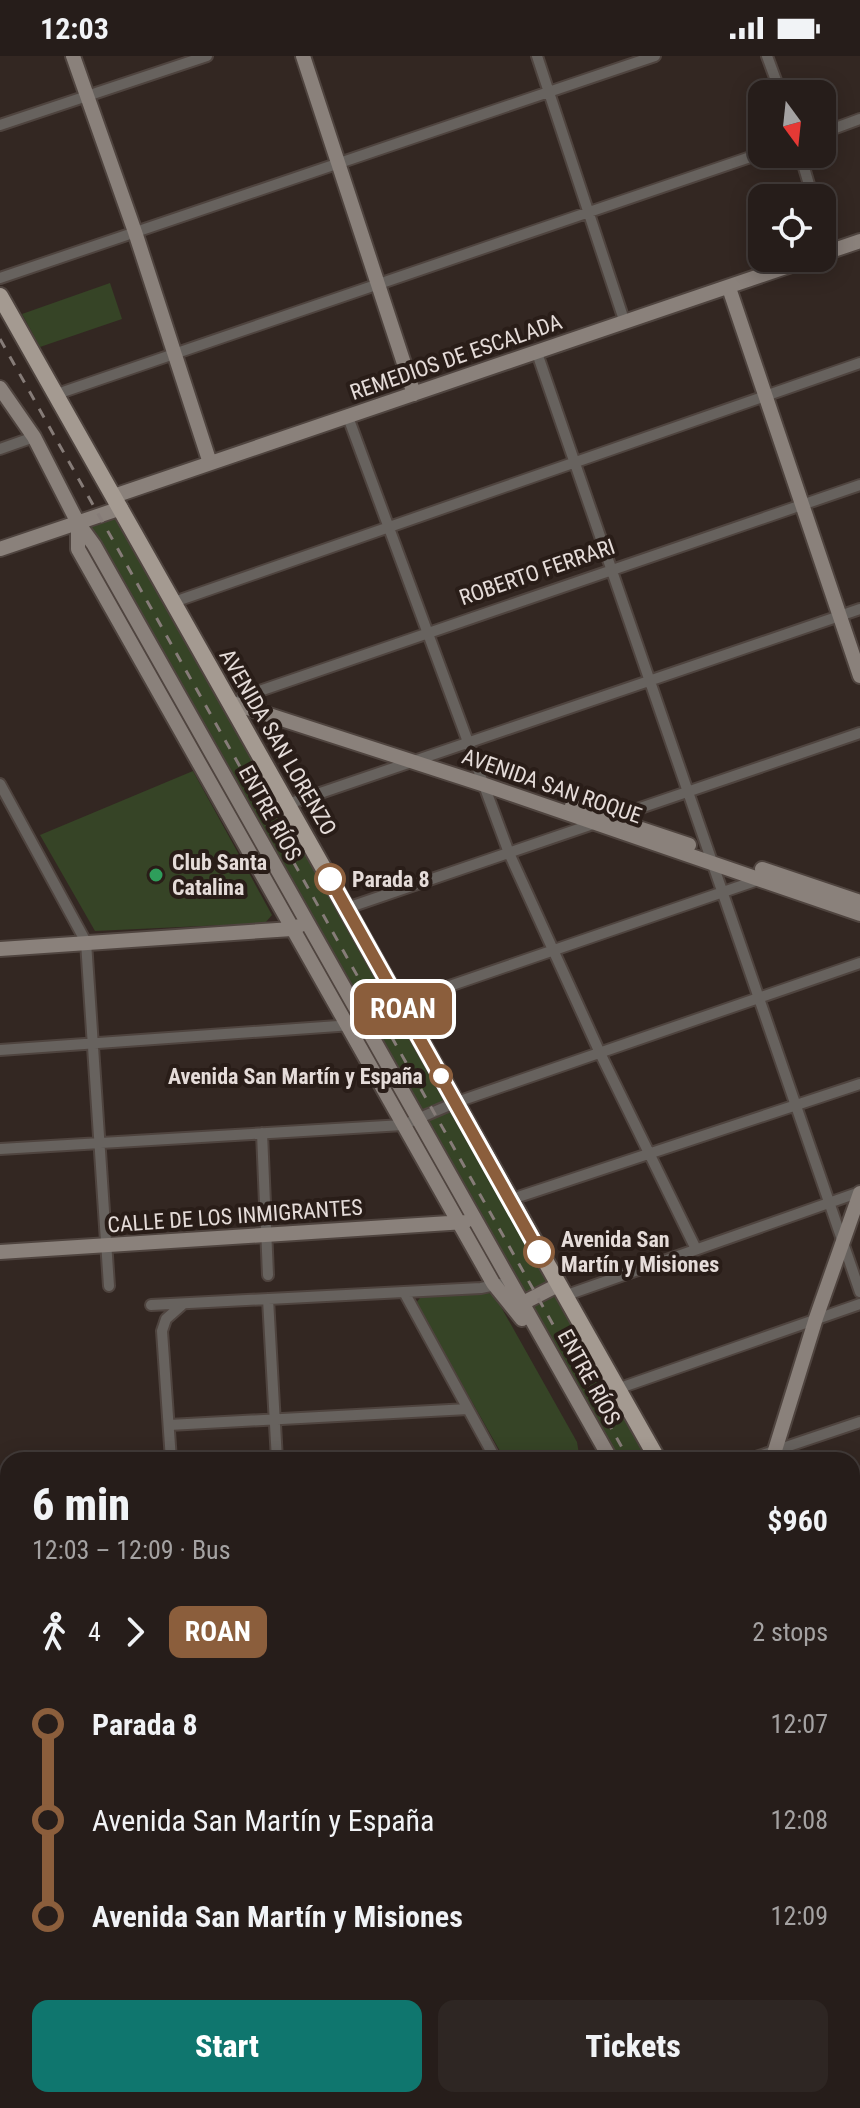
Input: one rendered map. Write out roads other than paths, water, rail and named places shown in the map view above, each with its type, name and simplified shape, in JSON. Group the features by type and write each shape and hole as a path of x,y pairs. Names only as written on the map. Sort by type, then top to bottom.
{"main road":[{"name":"AVENIDA SAN LORENZO","path":"0,296 174,602 235,699 288,804 653,1452"}],"street":[{"path":"73,56 135,232 210,463"},
{"path":"0,125 207,56"},
{"path":"303,56 414,394"},
{"path":"537,56 625,323"},
{"path":"0,278 655,56"},
{"path":"767,56 776,80"},
{"path":"836,128 860,119"},
{"path":"57,394 748,158"},
{"path":"836,249 860,241"},
{"name":"REMEDIOS DE ESCALADA","path":"0,549 78,523 118,502 210,463 773,272"},
{"path":"729,288 860,676"},
{"path":"537,353 860,1292"},
{"path":"174,602 860,363"},
{"name":"ENTRE RÍOS","path":"0,388 34,437 78,523 94,545 162,666 213,773"},
{"path":"348,417 509,853 600,1053 696,1249"},
{"path":"0,449 34,437"},
{"name":"ROBERTO FERRARI","path":"235,699 860,485"},
{"name":"ENTRE RÍOS","path":"78,523 78,549 148,673 213,773 466,1222 606,1452"},
{"path":"288,804 860,609"},
{"path":"148,673 162,666"},
{"name":"AVENIDA SAN ROQUE","path":"235,699 483,781 609,818 860,914"},
{"path":"347,908 860,733"},
{"name":"AVENIDA SAN ROQUE","path":"483,781 593,824 777,874 860,902"},
{"path":"0,784 86,942 109,1286"},
{"path":"400,1003 777,874"},
{"path":"0,949 299,926"},
{"path":"0,1149 410,1123 457,1102 860,963"},
{"path":"0,1050 354,1023"},
{"path":"509,1200 860,1084"},
{"path":"262,1133 268,1275"},
{"path":"517,1306 860,1193"},
{"path":"775,1452 816,1318 860,1193"},
{"name":"CALLE DE LOS INMIGRANTES","path":"0,1252 466,1222"},
{"path":"151,1305 502,1284"},
{"path":"404,1292 492,1452"},
{"path":"268,1299 277,1452"},
{"path":"171,1452 162,1331 166,1319 185,1303"},
{"path":"617,1389 860,1304"},
{"name":"ENTRE RÍOS","path":"517,1306 599,1452"},
{"path":"169,1425 468,1409"},
{"path":"782,1452 860,1422"}],"railway":[{"path":"0,339 625,1452"}],"place":[{"name":"Club Santa Catalina","path":"156,875"},
{"name":"Parada 8","path":"330,879"},
{"name":"Avenida San Martín y España","path":"441,1076"},
{"name":"Avenida San Martín y Misiones","path":"539,1252"}]}
